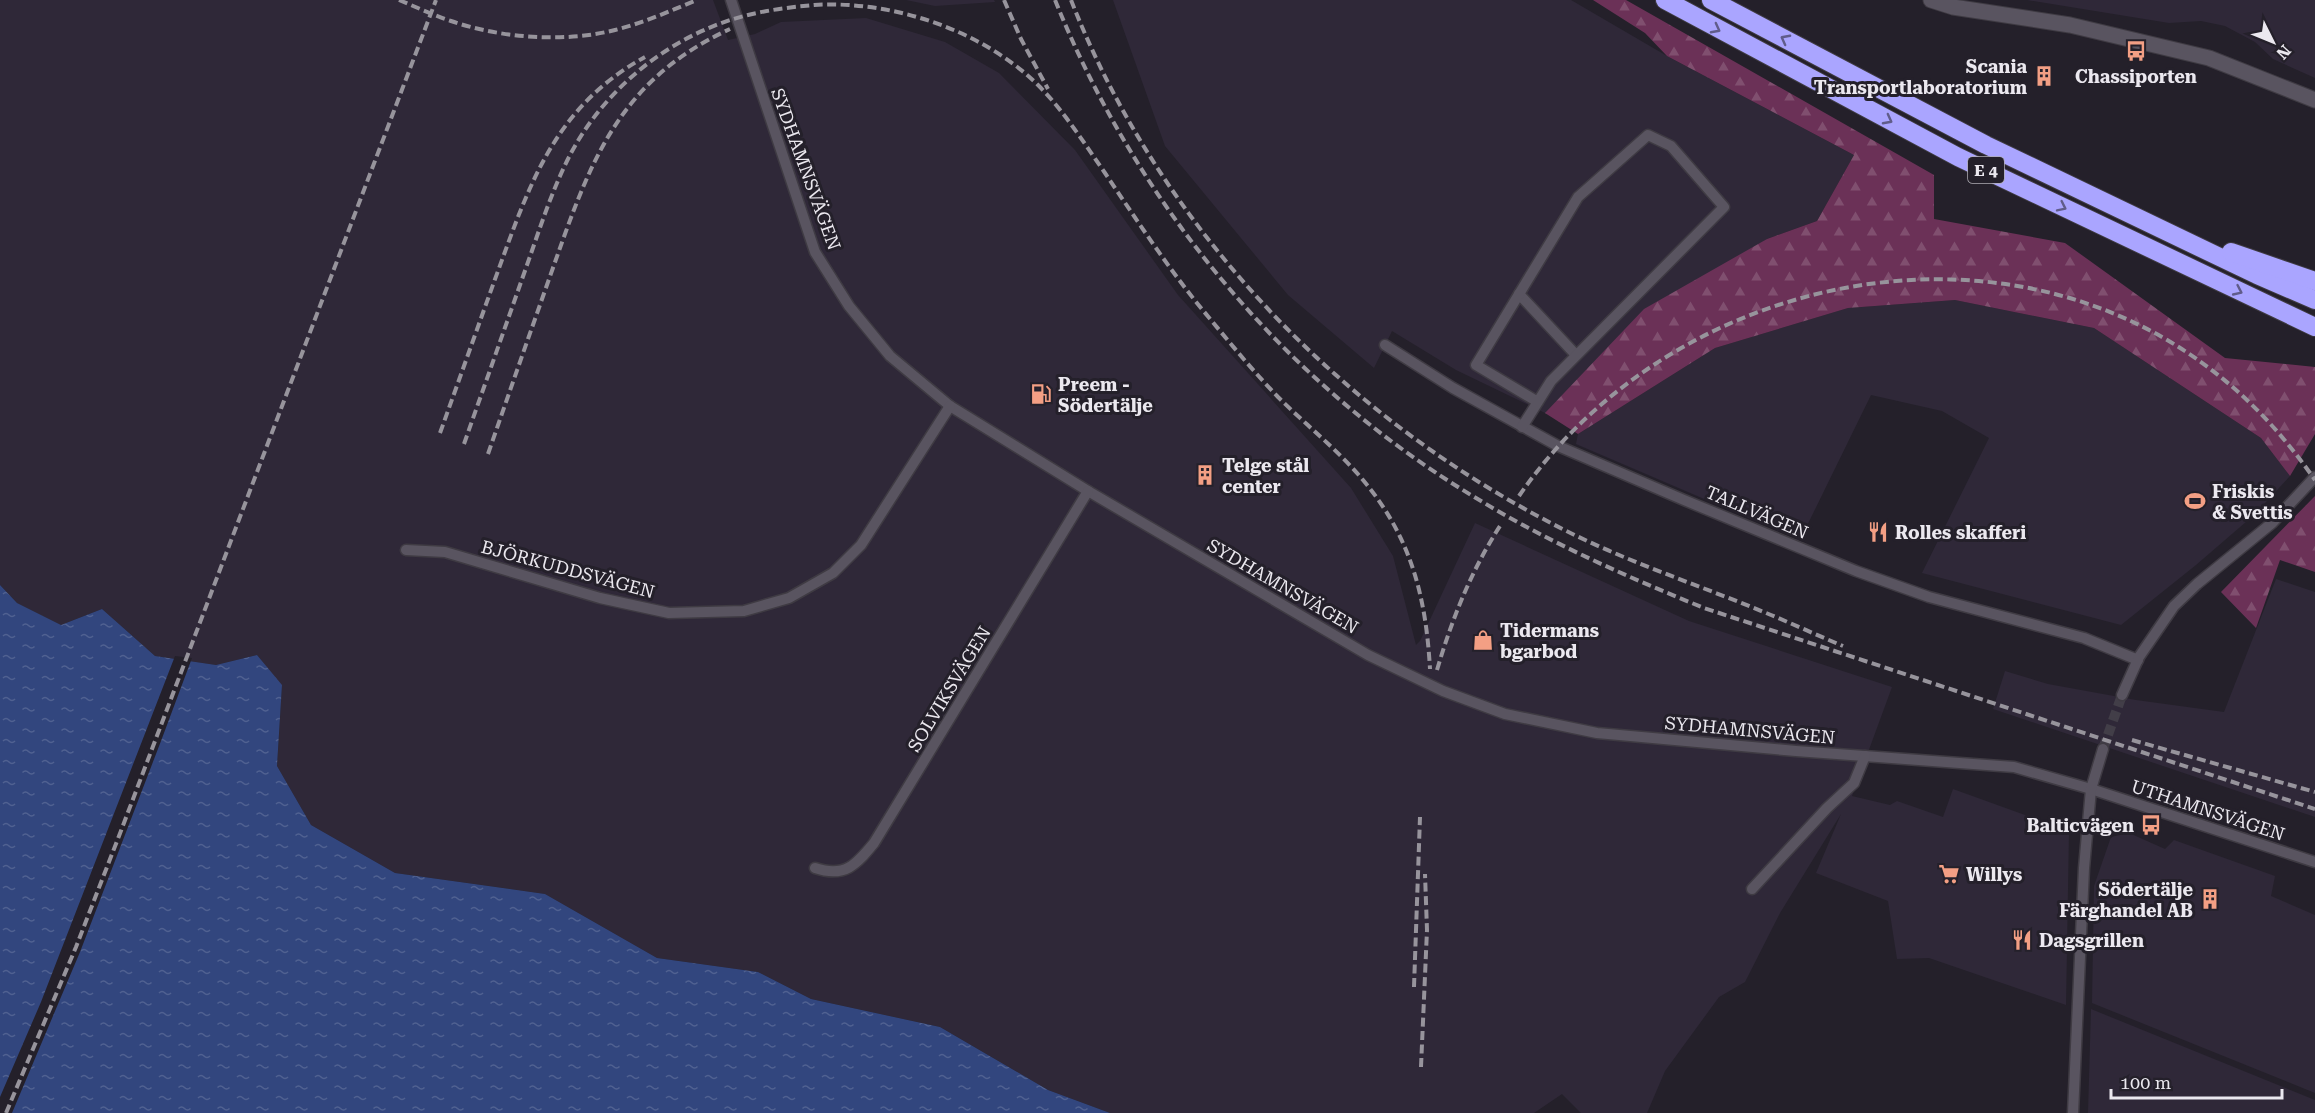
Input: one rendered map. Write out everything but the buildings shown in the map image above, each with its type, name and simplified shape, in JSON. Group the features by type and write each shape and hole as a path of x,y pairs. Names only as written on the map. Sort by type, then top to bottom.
{"highway":[{"name":"E 4","path":"1665,0 1958,157 2315,327"},
{"name":"E 4","path":"1711,0 1986,145 2315,300"},
{"path":"2161,229 2315,281"}],"main road":[{"path":"1930,0 1953,7 2070,26 2209,58 2315,100"}],"street":[{"name":"SYDHAMNSVÄGEN","path":"731,0 815,252 849,306 890,356 950,406 1368,655 1443,691 1504,714 1597,733 2014,767 2091,789"},
{"path":"1522,427 1538,402 1551,381 1724,207 1671,146 1648,135 1578,197 1476,364 1538,402"},
{"path":"1520,294 1576,355"},
{"name":"TALLVÄGEN","path":"1385,345 1558,446 1856,571 1929,597 2084,638 2138,660"},
{"name":"BJÖRKUDDSVÄGEN","path":"406,550 446,552 600,598 669,613 744,611 789,598 833,573 861,545 950,406"},
{"path":"2122,695 2138,660 2174,606 2197,584 2272,523 2315,477"},
{"name":"SOLVIKSVÄGEN","path":"815,867 825,871 840,871 856,865 874,843 1088,490"},
{"path":"2073,1113 2084,868 2091,789 2103,749"},
{"path":"1752,889 1827,807 1854,783 1865,756"},
{"name":"UTHAMNSVÄGEN","path":"2091,789 2315,862"}],"shaded area":[{"path":"0,0 713,0 728,40 755,34 781,22 866,18 945,42 999,73 1075,150 1178,295 1351,488 1393,556 1416,645 1420,641 1475,523 1689,621 1892,687 1852,796 1890,805 1897,801 1943,817 1953,789 2069,831 2066,1005 1929,958 1897,959 1888,901 1816,873 1841,814 1780,913 1745,982 1719,997 1665,1071 1647,1113 1581,1113 1562,1094 1534,1113 1110,1113 1048,1090 940,1027 811,999 758,972 657,958 545,894 395,873 311,825 277,766 282,686 257,655 216,665 155,656 102,609 61,625 17,603 0,585"},
{"path":"906,0 994,0 995,2 935,6"},
{"path":"1113,0 1571,0 1667,56 1854,155 1817,221 1767,239 1567,392 1545,413 1456,370 1392,331 1374,368 1288,295 1165,146"},
{"path":"2027,0 2315,0 2315,78 2273,59 2255,42 2225,26 2201,21 2169,23"},
{"path":"1955,300 2094,328 2261,438 2290,476 2254,515 2121,625 1922,573 1989,438 1942,411 1871,395 1800,540 1576,444 1578,434 1715,348 1848,308"},
{"path":"2276,579 2315,592 2315,817 1993,709 2005,671 2048,684 2136,700 2224,712"},
{"path":"2129,833 2165,849 2174,840 2275,876 2271,896 2315,915 2315,1093 2092,1003 2094,886 2111,837"},
{"path":"2091,1009 2315,1100 2315,1113 2088,1113"}],"green space":[{"path":"1593,0 1626,0 1934,175 1934,219 2065,243 2225,358 2315,367 2315,434 2290,476 2261,438 2094,328 1955,300 1848,308 1715,348 1578,434 1545,413 1644,309 1767,239 1817,221 1854,155 1667,56 1645,33"},
{"path":"2315,496 2315,572 2280,560 2256,628 2221,592"}],"water":[{"path":"0,585 17,603 61,625 102,609 155,656 216,665 257,655 282,685 277,766 311,825 395,873 545,894 657,958 758,972 811,999 940,1027 1048,1090 1110,1113 0,1113"}],"pier":[{"path":"175,656 192,658 161,741 80,952 12,1113 0,1113 0,1097 41,1002"}],"tunnel":[{"path":"2103,749 2122,695"}],"railway":[{"path":"399,0 470,27 532,37 575,36 615,30 697,0"},
{"path":"6,1113 76,947 119,836 436,0"},
{"path":"1004,0 1021,39 1048,89"},
{"path":"1055,0 1089,76 1129,149 1174,218 1225,284 1281,345 1341,401 1406,452 1476,498 1587,558 1704,608 2315,809"},
{"path":"1071,0 1108,82 1153,161 1205,235 1263,304 1327,367 1397,425 1471,477 1549,522 1631,560 1843,646"},
{"path":"464,444 558,182 570,155 585,131 621,87 666,51 691,36 744,16 814,5 844,5 904,14 934,22 963,34 990,49 1038,85 1073,128 1163,259 1201,308 1268,386 1363,480 1393,523 1413,569 1425,617 1430,669"},
{"path":"488,454 577,202 610,133 632,103 658,75 690,51 730,29"},
{"path":"440,433 519,215 547,154 565,126 587,101 613,77 645,57"},
{"path":"1519,496 1577,426 1647,369 1726,325 1811,295 1900,281 1990,282 2078,301 2162,337 2207,366 2247,400 2283,438 2315,480"},
{"path":"1437,670 1463,596 1500,526"},
{"path":"2132,740 2315,792"},
{"path":"1414,987 1420,817"},
{"path":"1421,1067 1427,930 1425,874"}],"place":[{"name":"Chassiporten","path":"2136,51"},
{"name":"Scania Transportlaboratorium","path":"2044,76"},
{"name":"Preem - Södertälje","path":"1041,394"},
{"name":"Telge stål center","path":"1205,475"},
{"name":"Friskis & Svettis","path":"2195,501"},
{"name":"Rolles skafferi","path":"1878,532"},
{"name":"Tidermans bgarbod","path":"1483,640"},
{"name":"Balticvägen","path":"2151,825"},
{"name":"Willys","path":"1949,874"},
{"name":"Södertälje Färghandel AB","path":"2210,899"},
{"name":"Dagsgrillen","path":"2022,940"}]}
